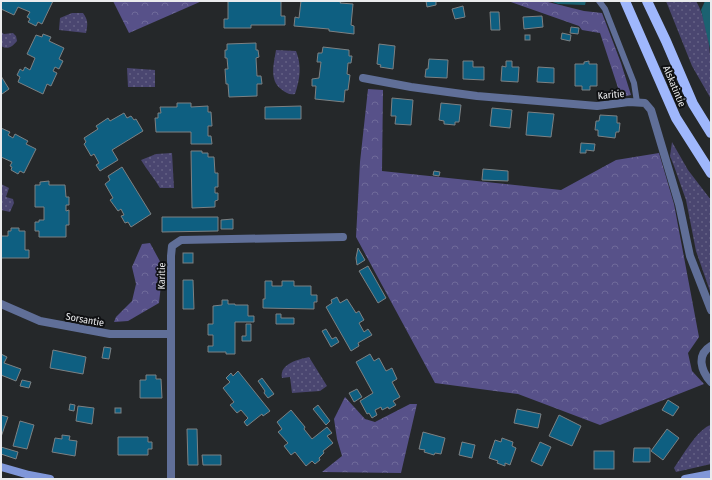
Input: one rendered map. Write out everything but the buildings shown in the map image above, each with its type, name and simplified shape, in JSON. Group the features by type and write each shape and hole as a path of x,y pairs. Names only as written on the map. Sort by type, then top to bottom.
{"main road":[{"name":"Alskatintie","path":"647,1 693,104 711,133"},
{"name":"Alskatintie","path":"626,2 676,118 711,173"},
{"path":"1,467 29,476 50,479"},
{"path":"685,479 711,474"}],"street":[{"name":"Karitie","path":"363,78 411,87 477,96 597,106 637,102 645,103 651,110 679,204 690,256 711,310"},
{"name":"Karitie","path":"170,479 170,334 172,246 181,240 343,237"},
{"name":"Sorsantie","path":"1,304 40,321 110,334 170,334"},
{"path":"711,346 704,351 701,360 705,374 711,382"}],"lane":[{"path":"599,1 605,9 634,82 637,102"}],"shaded area":[{"path":"666,1 696,1 705,24 710,48 711,99 692,66"},
{"path":"72,13 83,13 87,22 86,33 59,30 60,18"},
{"path":"1,32 4,34 13,33 16,36 17,41 10,47 6,48 1,46"},
{"path":"276,50 296,51 300,72 295,94 284,92 275,81 273,71"},
{"path":"127,68 155,70 155,87 128,87"},
{"path":"672,142 688,170 711,200 711,294 696,251 686,200 670,156"},
{"path":"172,153 174,188 160,188 141,160 156,154"},
{"path":"1,184 9,188 6,197 13,199 14,203 10,212 1,210"},
{"path":"309,357 327,386 320,391 292,393 290,377 282,378 282,373 291,363"},
{"path":"711,425 711,464 676,472 674,468 696,437 706,427"}],"green space":[{"path":"113,1 202,1 129,33"},
{"path":"508,1 544,1 584,11 602,13 621,63 631,95 621,97 600,33 582,30 579,26"},
{"path":"368,89 383,90 382,171 561,190 616,160 659,153 674,204 699,337 688,353 692,371 704,384 600,425 518,394 435,383 356,237 360,162"},
{"path":"150,243 163,267 159,303 128,321 114,322 116,317 132,301 136,284 132,267 142,244"},
{"path":"345,397 365,419 375,422 410,404 417,404 401,473 322,472 342,456 337,439 334,419"}],"water":[{"path":"550,1 586,1 585,5 558,4"},
{"path":"705,1 711,1 711,53 701,10"}]}
